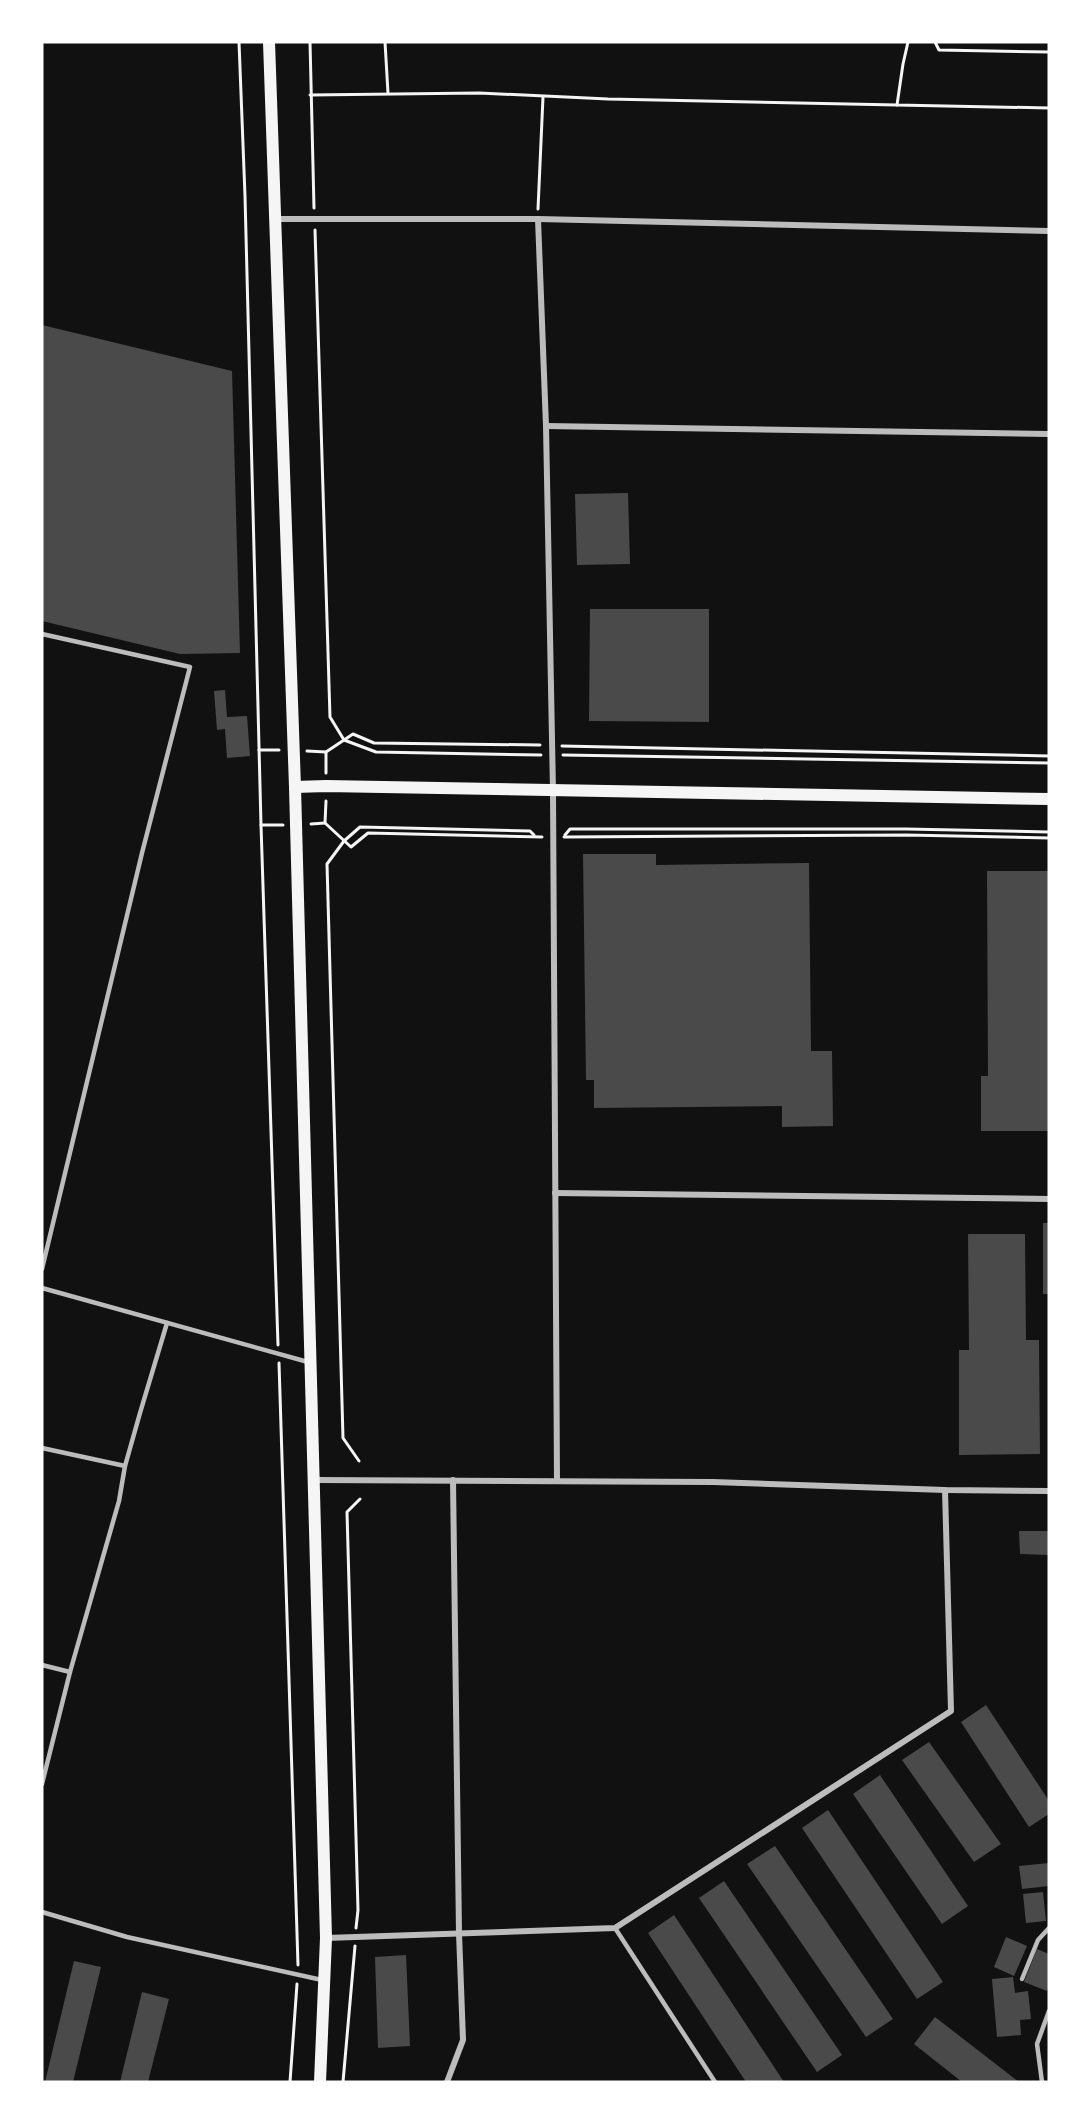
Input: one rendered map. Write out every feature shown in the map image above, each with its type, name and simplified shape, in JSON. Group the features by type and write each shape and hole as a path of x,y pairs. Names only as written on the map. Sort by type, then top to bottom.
{"main road":[{"path":"269,42 295,787 315,1480 326,1938 320,2082"},
{"path":"295,787 1049,799"}],"street":[{"path":"276,219 538,219 1049,231"},
{"path":"538,219 546,426 553,791 557,1481"},
{"path":"546,426 1049,434"},
{"path":"555,1193 1049,1199"},
{"path":"315,1480 713,1482 1049,1491"},
{"path":"447,2082 463,2040 459,1933 453,1480"},
{"path":"326,1938 615,1928 951,1711 945,1490"}],"lane":[{"path":"42,633 190,667 42,1269"},
{"path":"42,1288 311,1363"},
{"path":"42,1784 45,1761 167,1323"},
{"path":"42,1448 126,1466"},
{"path":"42,1665 70,1672"},
{"path":"42,1912 127,1937 324,1981"},
{"path":"615,1928 716,2082"},
{"path":"1022,1979 1038,1940 1049,1928"},
{"path":"1042,2082 1038,2044 1049,2011"}],"path":[{"path":"239,42 261,825 299,1954 290,2082"},
{"path":"310,42 330,717 344,740 376,752 1049,763"},
{"path":"385,42 388,93"},
{"path":"897,105 908,42"},
{"path":"935,42 939,50 1049,52"},
{"path":"310,95 478,93 543,97 1049,108"},
{"path":"538,219 543,97"},
{"path":"344,740 353,734 374,742 1049,756"},
{"path":"344,840 351,847 368,833 536,837 530,831 360,827 344,840 327,864 343,1438 359,1461"},
{"path":"1049,832 906,829 570,829 564,837 906,835 1049,838"},
{"path":"344,2082 358,1910 347,1512 360,1499"}],"building":[{"path":"42,325 232,371 240,653 180,654 42,621"},
{"path":"628,493 630,564 577,565 575,494"},
{"path":"590,609 709,609 709,722 589,721"},
{"path":"225,690 227,717 247,716 250,756 227,758 225,729 217,730 214,691"},
{"path":"583,854 656,854 656,865 809,863 811,1051 832,1051 833,1126 782,1127 782,1106 594,1108 594,1080 586,1080"},
{"path":"987,871 1049,871 1049,1131 981,1131 981,1076 988,1076"},
{"path":"1043,1223 1049,1223 1049,1294 1043,1294"},
{"path":"968,1234 1025,1234 1026,1340 1039,1340 1040,1454 959,1455 959,1350 969,1350"},
{"path":"1019,1531 1049,1531 1049,1555 1020,1554"},
{"path":"986,1705 1049,1801 1049,1814 1029,1827 961,1722"},
{"path":"929,1742 1001,1844 974,1862 902,1760"},
{"path":"880,1775 968,1906 942,1924 853,1794"},
{"path":"828,1810 943,1982 917,1999 802,1828"},
{"path":"775,1846 893,2019 866,2037 747,1864"},
{"path":"1049,1863 1049,1886 1022,1889 1019,1866"},
{"path":"724,1881 842,2055 817,2072 699,1898"},
{"path":"1043,1892 1046,1921 1026,1923 1023,1894"},
{"path":"674,1915 784,2082 746,2082 648,1933"},
{"path":"1006,1937 1027,1946 1014,1976 994,1967"},
{"path":"1037,1949 1049,1954 1047,1991 1024,1982"},
{"path":"406,1955 410,2046 378,2048 375,1957"},
{"path":"74,1961 101,1967 73,2082 45,2082"},
{"path":"1013,1977 1015,1993 1028,1991 1031,2019 1020,2020 1021,2035 997,2037 992,1979"},
{"path":"142,1992 169,1999 148,2082 120,2082"},
{"path":"935,2017 1019,2082 962,2082 914,2044"}]}
